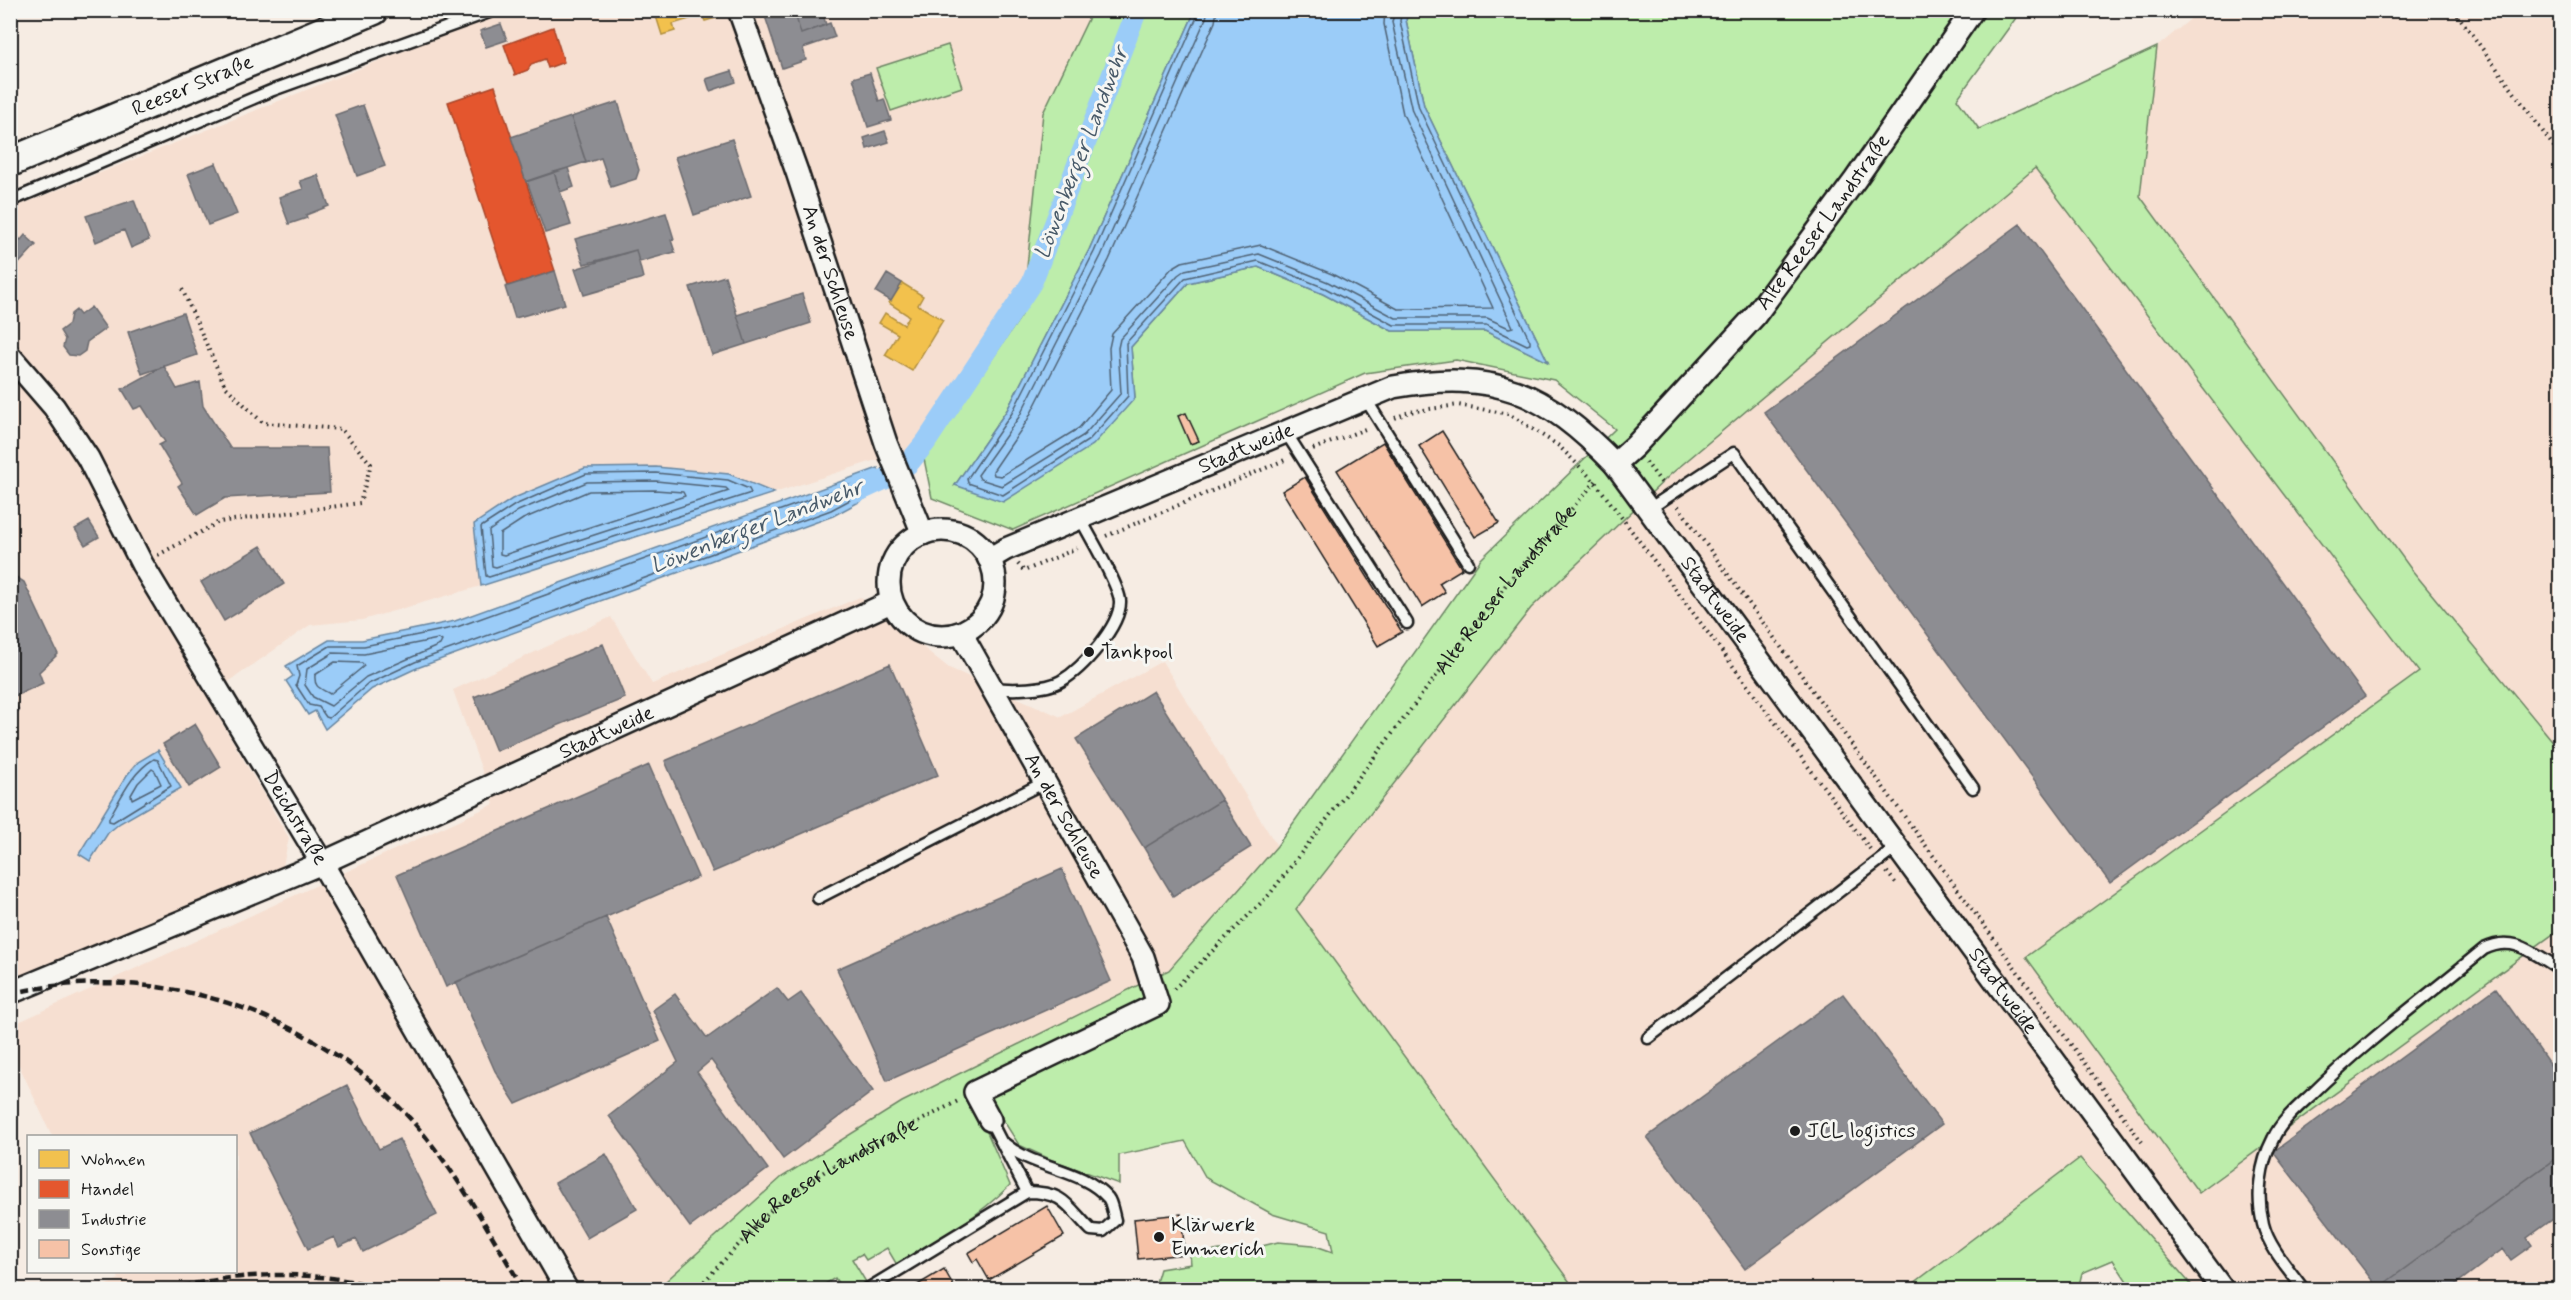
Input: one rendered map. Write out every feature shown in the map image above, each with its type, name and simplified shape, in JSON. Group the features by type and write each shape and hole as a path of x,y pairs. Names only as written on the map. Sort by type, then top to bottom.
{"main road":[{"name":"Reeser Straße","path":"10,162 374,10"}],"street":[{"name":"An der Schleuse","path":"739,10 797,172 886,443 922,534"},
{"name":"Alte Reeser Landstraße","path":"1616,464 1754,317 1855,180 1973,10"},
{"name":"Deichstraße","path":"10,357 54,407 88,458 142,564 322,863 567,1290"},
{"name":"Stadtweide","path":"998,554 1393,387 1431,380 1468,381 1512,389 1547,405 1586,434 1616,464 2223,1290"},
{"path":"945,531 968,537 980,546 998,554 992,602 974,626 961,633 945,637 928,635 912,628 891,602 888,585 890,569 897,554 908,542 922,534 945,531"},
{"name":"Stadtweide","path":"10,993 322,863 891,602"},
{"name":"An der Schleuse","path":"961,633 1143,957 1158,1004"},
{"path":"990,1120 975,1092 1158,1004"}],"lane":[{"path":"10,201 273,90 495,10"},
{"path":"1365,399 1468,563"},
{"path":"1285,431 1407,623"},
{"path":"1649,509 1734,453 1974,788"},
{"path":"992,688 1014,691 1060,682 1091,655 1113,628 1120,601 1107,569 1080,518"},
{"path":"818,898 1045,782"},
{"path":"1648,1038 1898,847"},
{"path":"2304,1290 2270,1242 2263,1223 2259,1201 2263,1168 2273,1137 2281,1126 2336,1070 2484,949 2506,942 2530,951 2560,969"},
{"path":"990,1120 1027,1192"},
{"path":"866,1290 1027,1192 1046,1192 1065,1201 1091,1230 1102,1231 1115,1220 1109,1199 1085,1182 1017,1154 999,1139"},
{"path":"2553,1290 2560,1284"}],"path":[{"path":"2454,10 2560,155"},
{"path":"142,564 219,522 360,503 371,464 341,429 263,423 225,386 182,289"},
{"path":"998,554 1024,571 1300,454 1409,412 1458,405 1509,414 1559,446 1595,482 1901,890"},
{"path":"1635,446 2147,1149"},
{"name":"Alte Reeser Landstraße","path":"1158,1004 1269,895 1508,582 1595,482 1616,464"},
{"name":"Alte Reeser Landstraße","path":"696,1290 776,1205 828,1169 975,1092"}],"shaded area":[{"path":"503,11 1092,11 1043,113 1022,315 924,459 873,461 774,493 729,474 656,467 585,468 475,524 481,586 362,620 310,625 207,697 289,838 282,870 11,1003 10,209"},
{"path":"2200,11 2560,11 2560,750 2411,569 2140,196 2157,47"},
{"path":"2035,168 2419,672 2027,958 2199,1193 2560,929 2560,1289 2195,1289 2080,1158 1906,1289 1575,1289 1296,910 1531,608 1671,474"},
{"path":"860,597 949,668 1061,717 1162,661 1277,846 1169,970 902,1102 782,1177 656,1289 98,1289 119,1279 116,1273 237,1273 237,1135 52,1135 11,1048 10,1026 494,804 453,690 611,617 652,684"}],"green space":[{"path":"1092,11 1195,11 1089,250 1007,410 955,485 1135,398 1131,347 1188,283 1258,267 1323,294 1392,331 1485,331 1548,362 1424,106 1406,20 1409,11 2021,11 1957,99 1979,129 2157,47 2140,196 2411,569 2560,750 2560,929 2199,1193 2026,957 2419,672 2035,168 1671,474 1531,608 1296,909 1575,1289 1154,1289 1160,1269 1191,1264 1190,1255 1220,1250 1238,1252 1278,1242 1313,1245 1333,1252 1329,1231 1272,1214 1206,1178 1185,1141 1119,1155 1119,1184 1052,1160 1019,1145 1000,1115 984,1125 1010,1185 942,1238 897,1265 887,1248 866,1260 862,1254 852,1259 866,1282 853,1289 842,1289 835,1278 820,1289 656,1290 782,1177 902,1102 1169,970 1277,846 1481,559 1615,429 1554,380 1456,360 1365,373 1013,530 932,498 924,459 1022,315 1043,113"},
{"path":"948,45 962,87 891,111 876,68"},
{"path":"2080,1158 2195,1289 2132,1289 2113,1260 2082,1273 2078,1289 1906,1289"}],"water":[{"path":"1195,11 1409,11 1406,20 1424,106 1548,362 1485,331 1392,331 1323,294 1258,267 1188,283 1131,347 1135,398 1093,445 1003,502 955,485 1007,410 1089,250"},
{"path":"656,467 729,474 774,493 481,586 474,524 512,499 585,468"},
{"path":"878,468 885,488 833,516 417,668 372,689 325,729 315,711 308,715 286,681 293,676 286,666 329,640 362,640 455,621"},
{"path":"158,750 181,788 120,823 108,833 90,861 79,854 127,775 138,762"}],"building: Wohnen":[{"path":"658,10 683,10 686,20 673,24 675,31 662,35 656,16 659,15"},
{"path":"683,10 716,10 719,17 705,21 702,15 686,20"},
{"path":"902,283 923,296 918,305 943,320 912,371 885,355 898,334 879,323 885,313 904,325 909,316 889,303"}],"building: Handel":[{"path":"553,27 564,62 548,68 545,59 531,64 528,70 515,75 504,45"},
{"path":"495,86 555,271 508,286 448,102"}],"building: Industrie":[{"path":"763,10 794,10 801,34 830,23 835,37 803,48 806,60 782,68"},
{"path":"794,10 822,10 826,25 801,34"},
{"path":"501,24 507,40 486,47 480,31"},
{"path":"732,71 736,82 710,91 706,79"},
{"path":"870,73 879,101 884,99 891,120 868,127 853,78"},
{"path":"618,102 639,170 636,179 611,187 601,158 586,163 571,117"},
{"path":"363,105 385,166 357,176 335,115"},
{"path":"571,117 586,162 526,182 511,137"},
{"path":"885,131 889,142 867,149 864,138"},
{"path":"732,139 751,196 694,215 675,157"},
{"path":"216,163 237,214 208,225 188,174"},
{"path":"568,168 574,187 560,192 554,172"},
{"path":"554,172 571,225 545,233 527,181"},
{"path":"318,175 329,206 306,215 307,218 289,224 279,197 303,189 300,181"},
{"path":"134,200 149,240 131,248 124,230 96,242 86,216"},
{"path":"666,213 674,239 671,240 675,252 639,262 636,250 584,264 575,239"},
{"path":"2020,224 2365,696 2110,883 1764,412"},
{"path":"13,233 21,240 25,235 36,245 10,273 10,236"},
{"path":"636,250 643,278 584,295 575,269"},
{"path":"555,271 565,304 515,318 505,287"},
{"path":"887,274 902,283 891,301 876,292"},
{"path":"725,276 746,344 712,355 690,287"},
{"path":"802,294 811,323 746,344 737,315"},
{"path":"91,307 106,328 87,342 85,351 78,356 69,355 63,347 65,339 60,331 69,324 71,314 76,310 80,315"},
{"path":"183,313 197,355 142,374 128,332"},
{"path":"164,366 177,389 200,382 203,406 230,448 327,448 330,492 225,498 197,515 178,486 182,483 159,445 165,442 142,406 134,409 122,389"},
{"path":"89,521 99,537 85,545 75,529"},
{"path":"261,546 284,584 224,621 201,582"},
{"path":"10,573 24,582 58,654 39,672 43,683 13,697 19,711 10,715"},
{"path":"603,644 625,698 496,751 474,697"},
{"path":"890,664 938,775 713,872 665,761"},
{"path":"1153,691 1222,800 1144,848 1076,739"},
{"path":"195,724 221,767 189,787 163,744"},
{"path":"649,765 698,877 446,987 397,875"},
{"path":"1222,800 1251,847 1173,896 1144,848"},
{"path":"1062,869 1111,981 887,1081 837,969"},
{"path":"606,917 660,1041 516,1104 495,1071 456,982"},
{"path":"777,988 788,1002 801,993 873,1091 783,1159 711,1060 697,1072 768,1169 690,1227 609,1116 678,1062 653,1010 675,994 707,1038"},
{"path":"2496,988 2560,1079 2560,1155 2378,1288 2273,1152"},
{"name":"JCL logistics","path":"1843,994 1942,1124 1745,1269 1647,1137"},
{"path":"347,1085 379,1149 399,1139 437,1215 363,1252 356,1239 339,1247 334,1237 308,1249 250,1133"},
{"path":"606,1154 637,1209 587,1238 555,1183"},
{"path":"2560,1155 2560,1214 2527,1238 2532,1245 2511,1260 2503,1249 2448,1290 2378,1288"}],"building: Sonstige":[{"path":"1186,413 1199,441 1190,444 1178,416"},
{"path":"1442,431 1499,523 1475,537 1419,446"},
{"path":"1383,442 1462,569 1439,583 1445,592 1422,607 1337,470"},
{"path":"1305,477 1402,632 1378,646 1282,491"},
{"path":"1047,1206 1064,1236 989,1280 977,1259 973,1262 968,1253"},
{"name":"Klärwerk Emmerich","path":"1181,1214 1185,1254 1138,1259 1134,1219"},
{"path":"944,1269 956,1290 909,1290"}],"waterway":[{"name":"Löwenberger Landwehr","path":"857,492 885,479 908,464 926,442 1032,282 1137,10"}],"railway":[{"path":"10,994 66,985 123,984 179,991 234,1005 287,1026 336,1055 381,1089 420,1130 462,1188 524,1290"},
{"path":"168,1290 222,1279 278,1275 334,1278 388,1290"}],"place":[{"name":"Tankpool","path":"1089,652"},
{"name":"JCL logistics","path":"1795,1131"},
{"name":"Klärwerk Emmerich","path":"1159,1237"}]}
